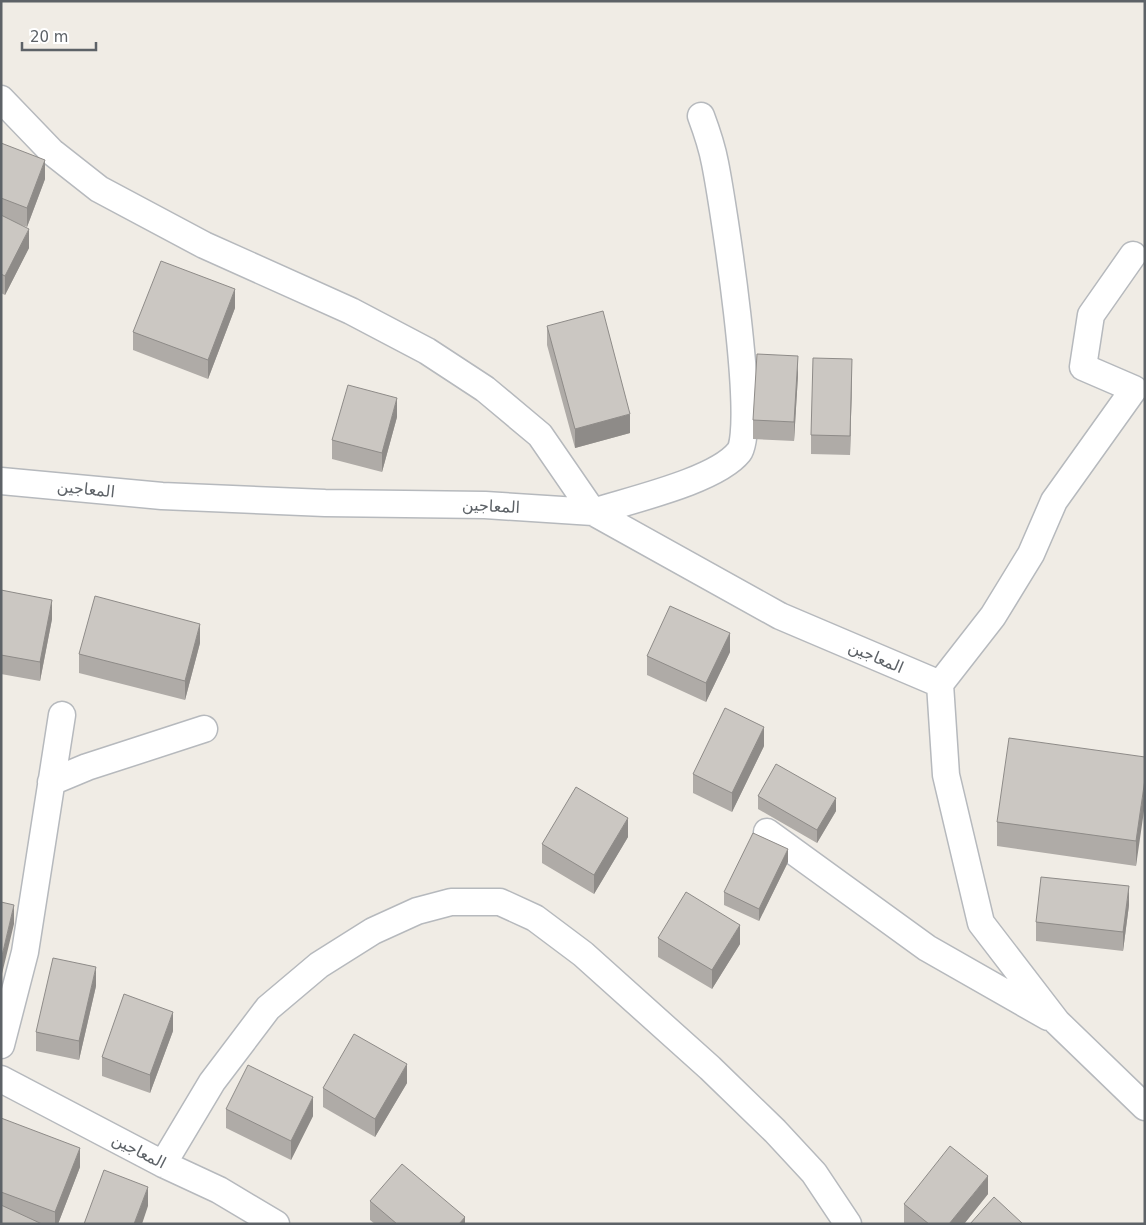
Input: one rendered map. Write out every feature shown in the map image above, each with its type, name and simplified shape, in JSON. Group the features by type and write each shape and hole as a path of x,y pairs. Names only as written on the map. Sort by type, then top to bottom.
{"street":[{"path":"1,99 52,152 99,189 204,245 360,316 427,351 485,389 540,435 593,512 689,481 724,465 740,451 746,432 742,365 728,241 715,164 701,116"},
{"path":"1133,255 1091,315 1083,367 1134,389 1054,501 1031,554 992,616 940,684 946,775 981,923 1057,1022 1145,1107"},
{"name":"المعاجين","path":"1,481 162,496 325,503 485,505 593,512 780,616 940,684"},
{"path":"1,1045 25,952 62,715"},
{"path":"51,782 87,767 204,729"},
{"path":"767,832 927,948 1057,1022"},
{"path":"163,1164 212,1082 268,1008 319,965 373,931 417,910 451,902 500,902 535,918 583,954 710,1068 814,1172 848,1224"},
{"name":"المعاجين","path":"1,1079 163,1164 219,1190 276,1224"}],"building":[{"path":"1,143 45,160 27,208 1,198"},
{"path":"1,215 29,229 5,276 1,274"},
{"path":"161,261 235,289 208,360 133,332"},
{"path":"603,311 630,414 575,429 547,326"},
{"path":"757,354 798,356 794,422 753,420"},
{"path":"813,358 852,359 850,436 811,435"},
{"path":"348,385 397,398 382,453 332,440"},
{"path":"1,590 52,600 40,662 1,655"},
{"path":"95,596 200,624 185,681 79,654"},
{"path":"670,606 730,633 706,683 647,656"},
{"path":"725,708 764,727 732,793 693,774"},
{"path":"1009,738 1145,757 1145,779 1136,841 997,822"},
{"path":"776,764 836,798 817,830 758,796"},
{"path":"576,787 628,818 594,875 542,844"},
{"path":"753,833 788,849 759,909 724,892"},
{"path":"1041,877 1129,886 1123,932 1036,922"},
{"path":"686,892 740,925 712,970 658,938"},
{"path":"1,902 14,905 1,960"},
{"path":"53,958 96,967 79,1041 36,1032"},
{"path":"124,994 173,1012 150,1075 102,1057"},
{"path":"354,1034 407,1064 375,1119 323,1088"},
{"path":"248,1065 313,1097 291,1141 226,1109"},
{"path":"1,1118 80,1148 55,1212 1,1192"},
{"path":"950,1146 988,1176 949,1224 929,1224 904,1204"},
{"path":"402,1164 465,1217 459,1224 397,1224 370,1201"},
{"path":"104,1170 148,1187 134,1224 84,1224"},
{"path":"994,1197 1023,1224 970,1224"},
{"path":"1,1205 42,1224 1,1224"}]}
